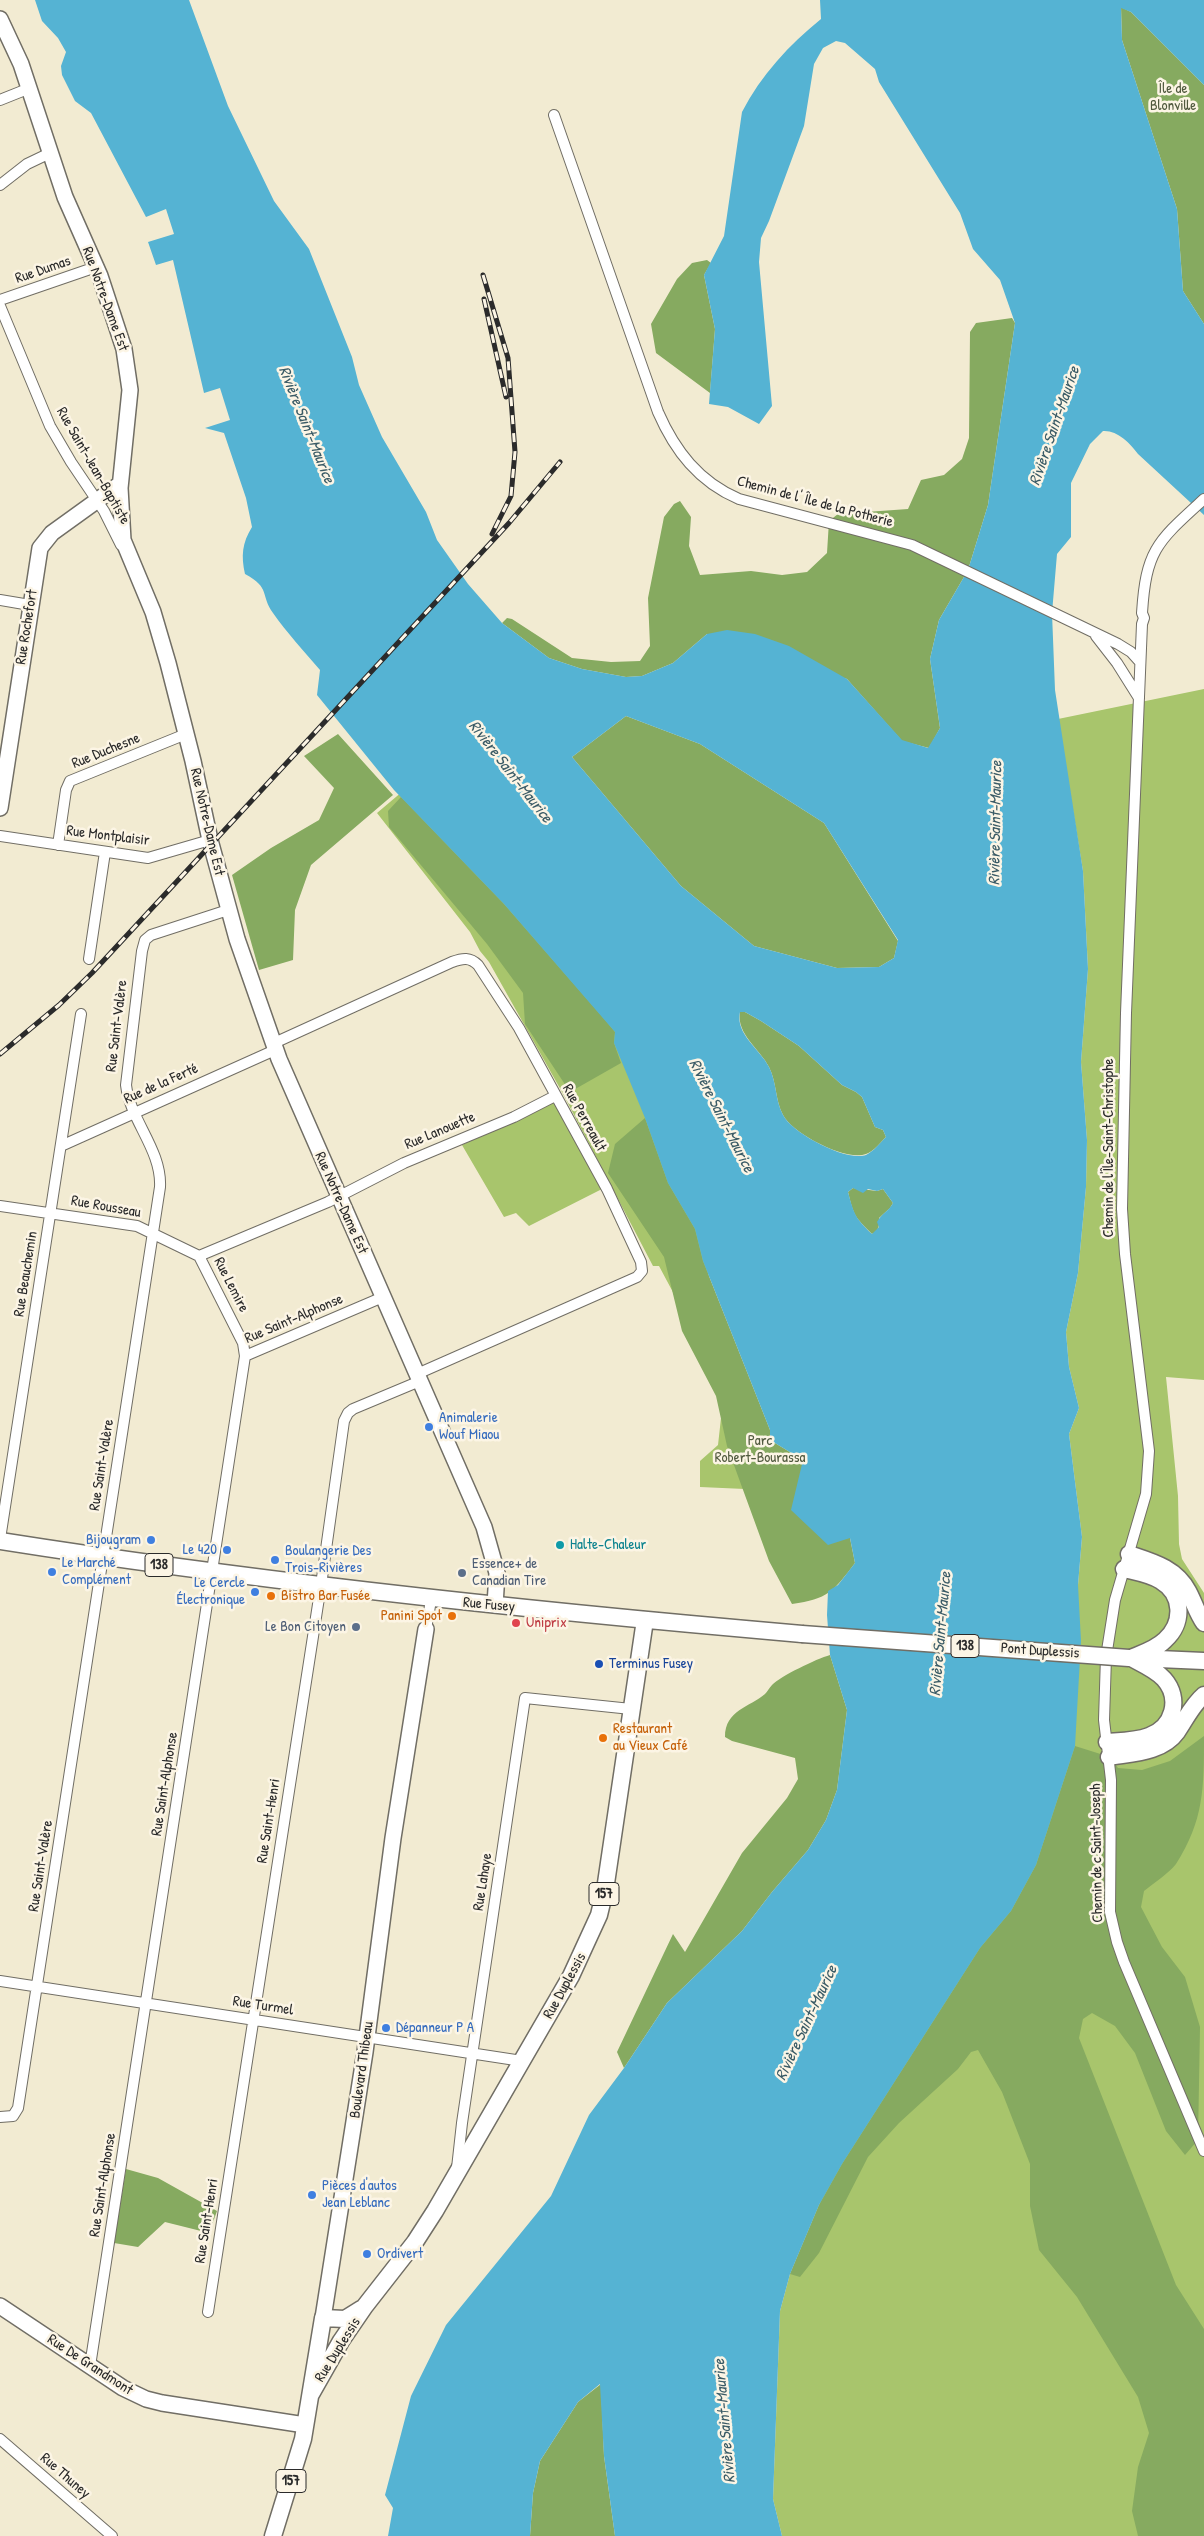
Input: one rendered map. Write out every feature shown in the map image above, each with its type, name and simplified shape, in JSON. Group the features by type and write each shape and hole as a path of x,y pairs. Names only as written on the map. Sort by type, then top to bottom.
{"main road":[{"name":"Rue Fusey","path":"0,1540 104,1557 430,1600 802,1634"},
{"path":"1127,1561 1158,1564 1177,1575 1188,1591 1204,1623"},
{"path":"1127,1561 1162,1581 1174,1592 1179,1607 1175,1626 1167,1639 1156,1647 1130,1658"},
{"name":"Rue Duplessis","path":"311,2394 337,2346 365,2306 415,2242 456,2176 585,1950 599,1916 605,1890 646,1620"},
{"name":"Pont Duplessis","path":"802,1634 1130,1658"},
{"path":"1108,1750 1152,1735 1164,1726 1173,1712 1174,1700 1166,1682 1160,1675 1130,1658"},
{"name":"138","path":"1130,1658 1204,1661"},
{"path":"1108,1750 1144,1751 1166,1743 1176,1733 1192,1708 1204,1694"},
{"name":"Rue Duplessis","path":"323,2318 345,2319 365,2306"},
{"name":"Boulevard Thibeau","path":"273,2536 296,2466 311,2394 323,2318"}],"street":[{"name":"Rue Notre-Dame Est","path":"0,20 18,54 68,207 96,267 118,329 128,366 129,398 120,484 122,534 129,557 153,612 186,734 228,910 274,1047 488,1537 497,1573 495,1605"},
{"path":"0,100 30,88"},
{"name":"Chemin de l' Île de la Potherie","path":"554,115 658,412 669,435 688,464 712,485 739,499 900,540 924,550 1131,652 1140,662"},
{"path":"0,185 27,164 50,153"},
{"name":"Rue Dumas","path":"0,300 96,267"},
{"name":"Rue Saint-Jean-Baptiste","path":"0,306 50,426 129,557"},
{"name":"Rue Rochefort","path":"0,808 38,554 43,542 120,484"},
{"name":"Chemin de l'Île-Saint-Christophe","path":"1106,1656 1111,1616 1146,1494 1150,1451 1124,1254 1122,1209 1126,1013 1144,585 1147,568 1162,539 1204,500"},
{"path":"0,600 30,605"},
{"path":"1093,634 1117,663 1140,699"},
{"name":"Rue Duchesne","path":"58,845 66,790 70,781 186,734"},
{"name":"Rue Montplaisir","path":"0,836 153,858 210,840"},
{"path":"89,959 105,852"},
{"name":"Rue Saint-Valère","path":"0,2117 12,2116 18,2108 104,1557 160,1174 127,1092 126,1077 144,943 156,933 228,910"},
{"name":"Rue Perreault","path":"274,1047 452,962 467,959 478,966 514,1019 614,1202 641,1262 642,1271 637,1277 419,1378"},
{"name":"Rue Beauchemin","path":"0,1540 81,1014"},
{"name":"Rue de la Ferté","path":"61,1146 274,1047"},
{"name":"Rue Lanouette","path":"338,1196 404,1163 523,1113 555,1096"},
{"path":"199,1256 338,1196"},
{"name":"Rue Rousseau","path":"0,1206 137,1226 199,1256"},
{"name":"Rue Lemire","path":"199,1256 243,1343 245,1356"},
{"name":"Rue Saint-Alphonse","path":"90,2366 245,1356 383,1297"},
{"name":"Rue Saint-Henri","path":"208,2312 346,1415 353,1409 419,1378"},
{"name":"Boulevard Thibeau","path":"323,2318 366,2037 393,1838 430,1600"},
{"name":"Chemin de c Saint-Joseph","path":"1106,1656 1104,1713 1108,1750 1110,1912 1112,1926 1124,1962 1204,2151"},
{"name":"Rue Lahaye","path":"456,2176 472,2053 525,1698 631,1709"},
{"name":"Rue Turmel","path":"0,1980 522,2061"},
{"name":"Rue De Grandmont","path":"0,2306 123,2388 153,2401 305,2425"},
{"name":"Rue Thuney","path":"0,2438 112,2536"}],"green space":[{"name":"Île de Blonville","path":"1121,7 1131,12 1204,85 1204,324 1183,291 1177,209 1122,40"},
{"path":"707,260 711,263 704,275 715,329 710,393 656,353 651,324 677,279 692,263"},
{"path":"1012,318 1015,323 988,505 968,570 939,620 930,659 940,728 929,748 902,741 847,679 707,634 673,663 642,676 626,677 582,669 549,658 502,623 507,618 512,619 572,658 611,662 640,661 650,646 648,598 664,517 674,504 680,501 691,517 689,546 700,575 751,571 782,575 807,572 827,553 829,521 838,514 908,509 921,480 944,475 962,459 969,438 970,332 976,323"},
{"path":"1204,689 1204,1380 1166,1377 1178,1496 1179,1544 1182,1559 1204,1593 1204,2536 782,2536 773,2499 780,2311 790,2274 1078,1585 1082,1537 1069,1434 1079,1408 1069,1367 1066,1332 1078,1273 1086,1187 1087,1140 1081,1062 1088,969 1083,871 1058,719"},
{"path":"626,716 700,744 824,823 898,941 894,958 879,967 837,968 754,946 681,886 572,757"},
{"path":"338,734 393,795 311,865 295,910 293,960 259,970 232,875 271,848 319,820 334,788 304,756"},
{"name":"Parc Robert-Bourassa","path":"403,791 619,1028 701,1231 745,1489 700,1487 700,1461 718,1445 723,1400 699,1341 659,1266 653,1266 562,1092 489,962 480,951 470,932 377,813"},
{"path":"401,797 504,904 606,1021 615,1032 614,1043 621,1063 570,1092 525,1024 523,993 487,944 389,827 388,811"},
{"path":"740,1012 745,1012 761,1021 799,1046 842,1085 862,1097 875,1127 883,1130 886,1137 877,1147 866,1154 846,1154 820,1144 788,1122 783,1115 779,1103 772,1073 765,1060 745,1034 740,1020"},
{"path":"559,1099 602,1189 529,1226 516,1213 504,1217 462,1145"},
{"path":"645,1118 668,1183 695,1229 703,1261 770,1430 770,1440 803,1460 850,1538 855,1563 835,1587 814,1600 792,1604 769,1561 727,1446 716,1396 682,1331 664,1257 608,1173 615,1144"},
{"path":"853,1188 877,1191 883,1189 893,1203 879,1218 878,1229 872,1234 853,1211 848,1192"},
{"path":"830,1655 847,1710 837,1790 826,1820 808,1850 742,1931 667,2003 624,2068 617,2052 673,1934 685,1952 742,1853 787,1798 798,1779 795,1758 732,1741 725,1737 729,1721 739,1710 765,1694 772,1685 783,1677"},
{"path":"1204,1736 1203,1788 1192,1833 1176,1864 1144,1891 1141,1907 1162,1947 1185,1977 1200,2027 1198,2140 1185,2155 1166,2131 1135,2053 1115,2026 1092,2013 1083,2019 1079,2038 1176,2285 1204,2329 1204,2536 1138,2536 1132,2511 1138,2467 1149,2433 1138,2397 1077,2297 1039,2250 1030,2206 1030,2164 1002,2092 978,2050 971,2052 958,2069 899,2123 868,2157 819,2253 800,2277 790,2274 819,2205 842,2164 980,1948 1011,1911 1036,1865 1075,1746 1110,1757 1118,1768 1142,1770 1170,1761"},
{"path":"126,2169 158,2178 217,2211 209,2233 165,2222 138,2247 114,2243"},
{"path":"601,2384 604,2456 615,2536 530,2536 533,2493 540,2461 578,2402"}],"water":[{"name":"Rivière Saint-Maurice","path":"35,0 189,0 228,106 274,201 309,249 352,357 359,385 382,437 426,512 437,540 468,584 502,623 549,658 582,669 626,677 642,676 673,663 707,634 727,630 755,634 789,646 847,679 902,740 928,748 940,728 930,659 939,620 968,570 988,505 1015,323 1000,280 973,249 960,213 879,82 875,69 845,43 836,41 823,48 814,64 804,126 761,238 759,262 772,406 759,424 728,407 709,404 715,329 704,275 724,236 742,112 758,86 777,61 821,19 820,0 1204,0 1204,85 1131,12 1121,8 1122,40 1177,209 1183,291 1204,324 1204,515 1123,438 1108,431 1103,431 1090,444 1071,483 1071,537 1057,554 1052,613 1055,690 1083,871 1088,969 1081,1062 1087,1140 1086,1187 1078,1273 1066,1332 1069,1367 1079,1408 1069,1434 1082,1537 1078,1585 1081,1641 1075,1746 1036,1865 1011,1911 980,1948 842,2164 819,2205 790,2274 780,2311 773,2499 782,2536 615,2536 604,2456 600,2384 578,2402 540,2461 533,2493 530,2536 388,2536 393,2508 385,2495 411,2396 446,2325 551,2196 589,2115 624,2068 667,2003 742,1931 808,1850 826,1820 837,1790 847,1710 830,1655 827,1615 828,1591 838,1585 855,1563 850,1538 828,1545 791,1510 803,1460 770,1440 770,1430 703,1261 695,1229 668,1183 645,1118 614,1043 615,1032 504,904 394,790 317,695 320,670 273,613 259,583 245,574 243,550 252,527 246,498 224,433 205,428 230,420 220,388 204,393 173,260 156,265 148,242 174,234 166,209 146,217 91,113 75,101 62,75 61,66 66,52 58,38 42,21","holes":["626,716 700,744 824,823 898,940 894,958 879,967 837,968 754,946 681,886 572,757","740,1012 745,1012 799,1046 842,1085 862,1097 875,1127 883,1130 886,1137 866,1155 857,1156 833,1150 797,1130 783,1115 769,1067 749,1041 739,1020","853,1188 863,1193 868,1189 877,1191 883,1189 893,1203 879,1219 877,1222 879,1227 872,1234 856,1215 848,1192"]}],"railway":[{"path":"483,275 508,358 515,452 511,496 492,534"},
{"path":"484,299 506,397"},
{"path":"0,1054 59,1005 92,973 509,523 560,462"}],"place":[{"name":"Animalerie Wouf Miaou","path":"429,1427"},
{"name":"Bijougram","path":"151,1540"},
{"name":"Halte-Chaleur","path":"560,1545"},
{"name":"Le 420","path":"227,1550"},
{"name":"Boulangerie Des Trois-Rivières","path":"275,1560"},
{"name":"Le Marché Complément","path":"52,1572"},
{"name":"Essence+ de Canadian Tire","path":"462,1573"},
{"name":"Le Cercle Électronique","path":"255,1592"},
{"name":"Bistro Bar Fusée","path":"271,1596"},
{"name":"Panini Spot","path":"452,1616"},
{"name":"Uniprix","path":"516,1623"},
{"name":"Le Bon Citoyen","path":"356,1627"},
{"name":"Terminus Fusey","path":"599,1664"},
{"name":"Restaurant au Vieux Café","path":"603,1738"},
{"name":"Dépanneur P A","path":"386,2028"},
{"name":"Pièces d'autos Jean Leblanc","path":"312,2195"},
{"name":"Ordivert","path":"367,2254"}]}
